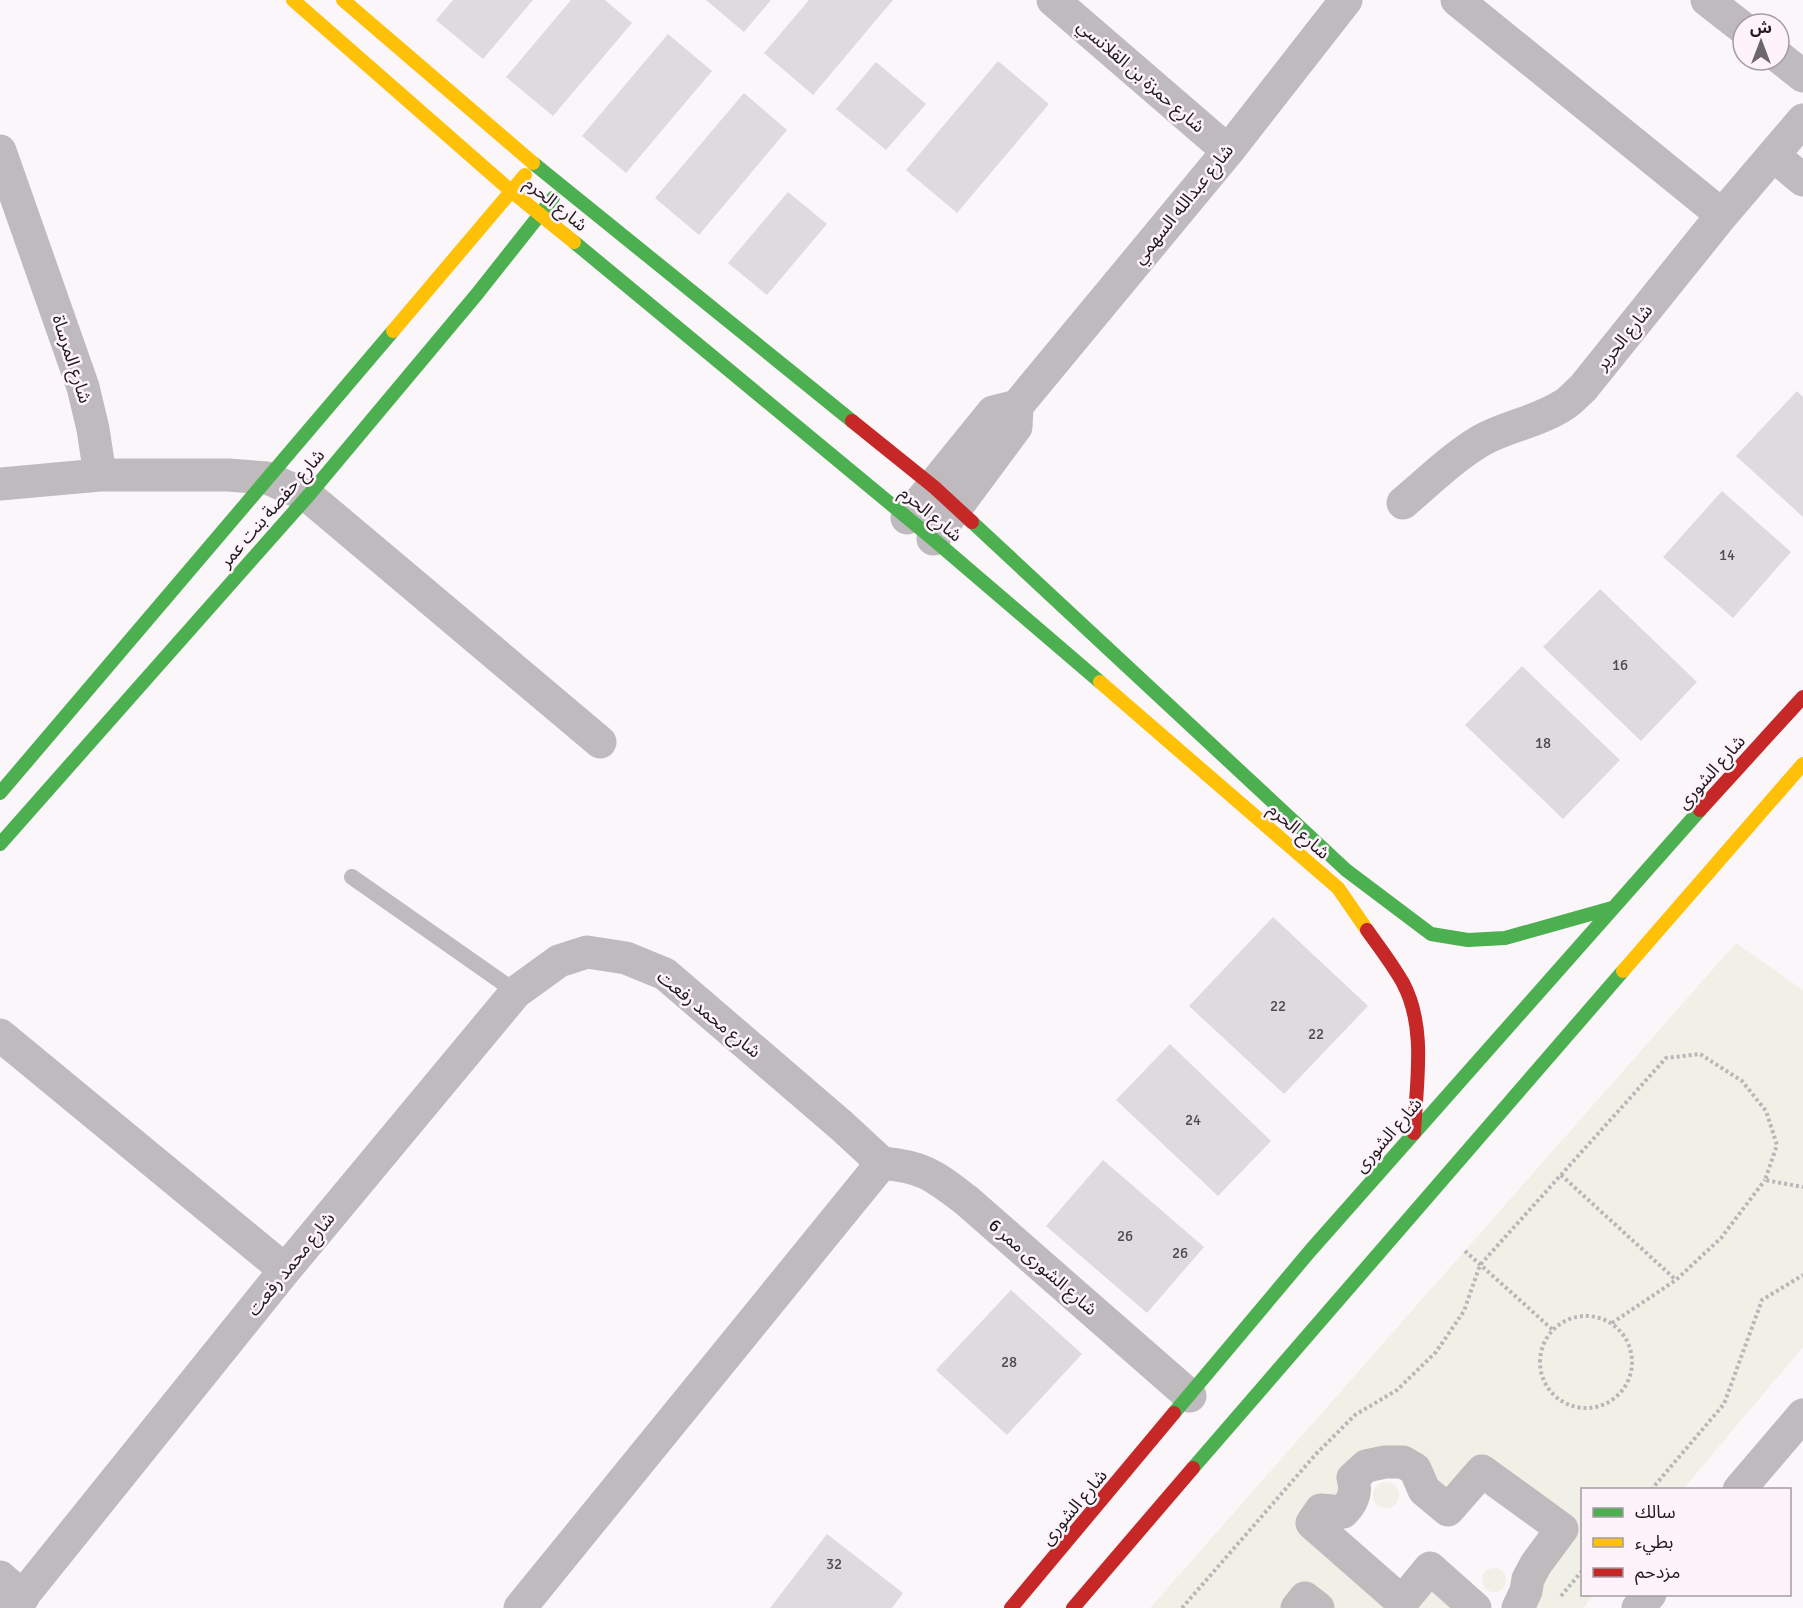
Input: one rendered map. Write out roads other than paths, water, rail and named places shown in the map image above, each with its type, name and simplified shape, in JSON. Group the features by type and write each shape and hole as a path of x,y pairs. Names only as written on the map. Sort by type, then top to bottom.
{"street":[{"name":"شارع الحرم","path":"293,0 511,191 933,539 1338,888 1403,983 1414,1011 1418,1045 1414,1133"},
{"name":"شارع الحرم","path":"343,0 534,164 945,497 1346,870 1431,934 1467,940 1505,938 1612,908"},
{"name":"شارع حمزة بن القلانسي","path":"1053,0 1228,151"},
{"name":"شارع عبدالله السهمي","path":"907,518 945,497 1016,427 1017,406 1228,151 1346,0"},
{"path":"1457,0 1722,215"},
{"path":"1707,0 1731,19"},
{"path":"1791,66 1803,76"},
{"name":"شارع الحرير","path":"1403,503 1481,441 1564,406 1583,388 1722,215 1803,120"},
{"name":"شارع المرساة","path":"0,150 83,387 93,429 100,475"},
{"path":"1773,155 1803,180"},
{"name":"شارع حفصة بنت عمر","path":"0,793 534,164"},
{"name":"شارع حفصة بنت عمر","path":"0,844 308,496 477,294 562,187"},
{"path":"0,484 100,475 228,475 267,478 308,496 600,742"},
{"name":"شارع عبدالله السهمي","path":"933,539 945,497"},
{"name":"شارع الشورى","path":"1011,1608 1191,1396 1310,1251 1612,908 1803,697"},
{"path":"1073,1608 1433,1188 1803,764"},
{"name":"شارع محمد رفعت","path":"12,1594 516,992 559,961 587,952 626,958 664,974 882,1163"},
{"path":"0,1035 285,1270"},
{"path":"520,1608 882,1163"},
{"name":"شارع الشورى ممر 6","path":"882,1163 908,1166 932,1175 966,1200 1191,1396"},
{"path":"1741,1488 1803,1415"},
{"path":"1475,1608 1430,1568 1402,1602 1312,1524 1321,1510 1343,1512 1352,1503 1356,1486 1353,1478 1366,1466 1385,1462 1403,1462 1415,1469 1424,1490 1448,1510 1482,1471 1562,1530 1536,1564 1518,1608"},
{"path":"1638,1608 1648,1596"},
{"path":"1297,1608 1305,1598 1318,1608"}],"lane":[{"path":"352,878 516,992"}]}
